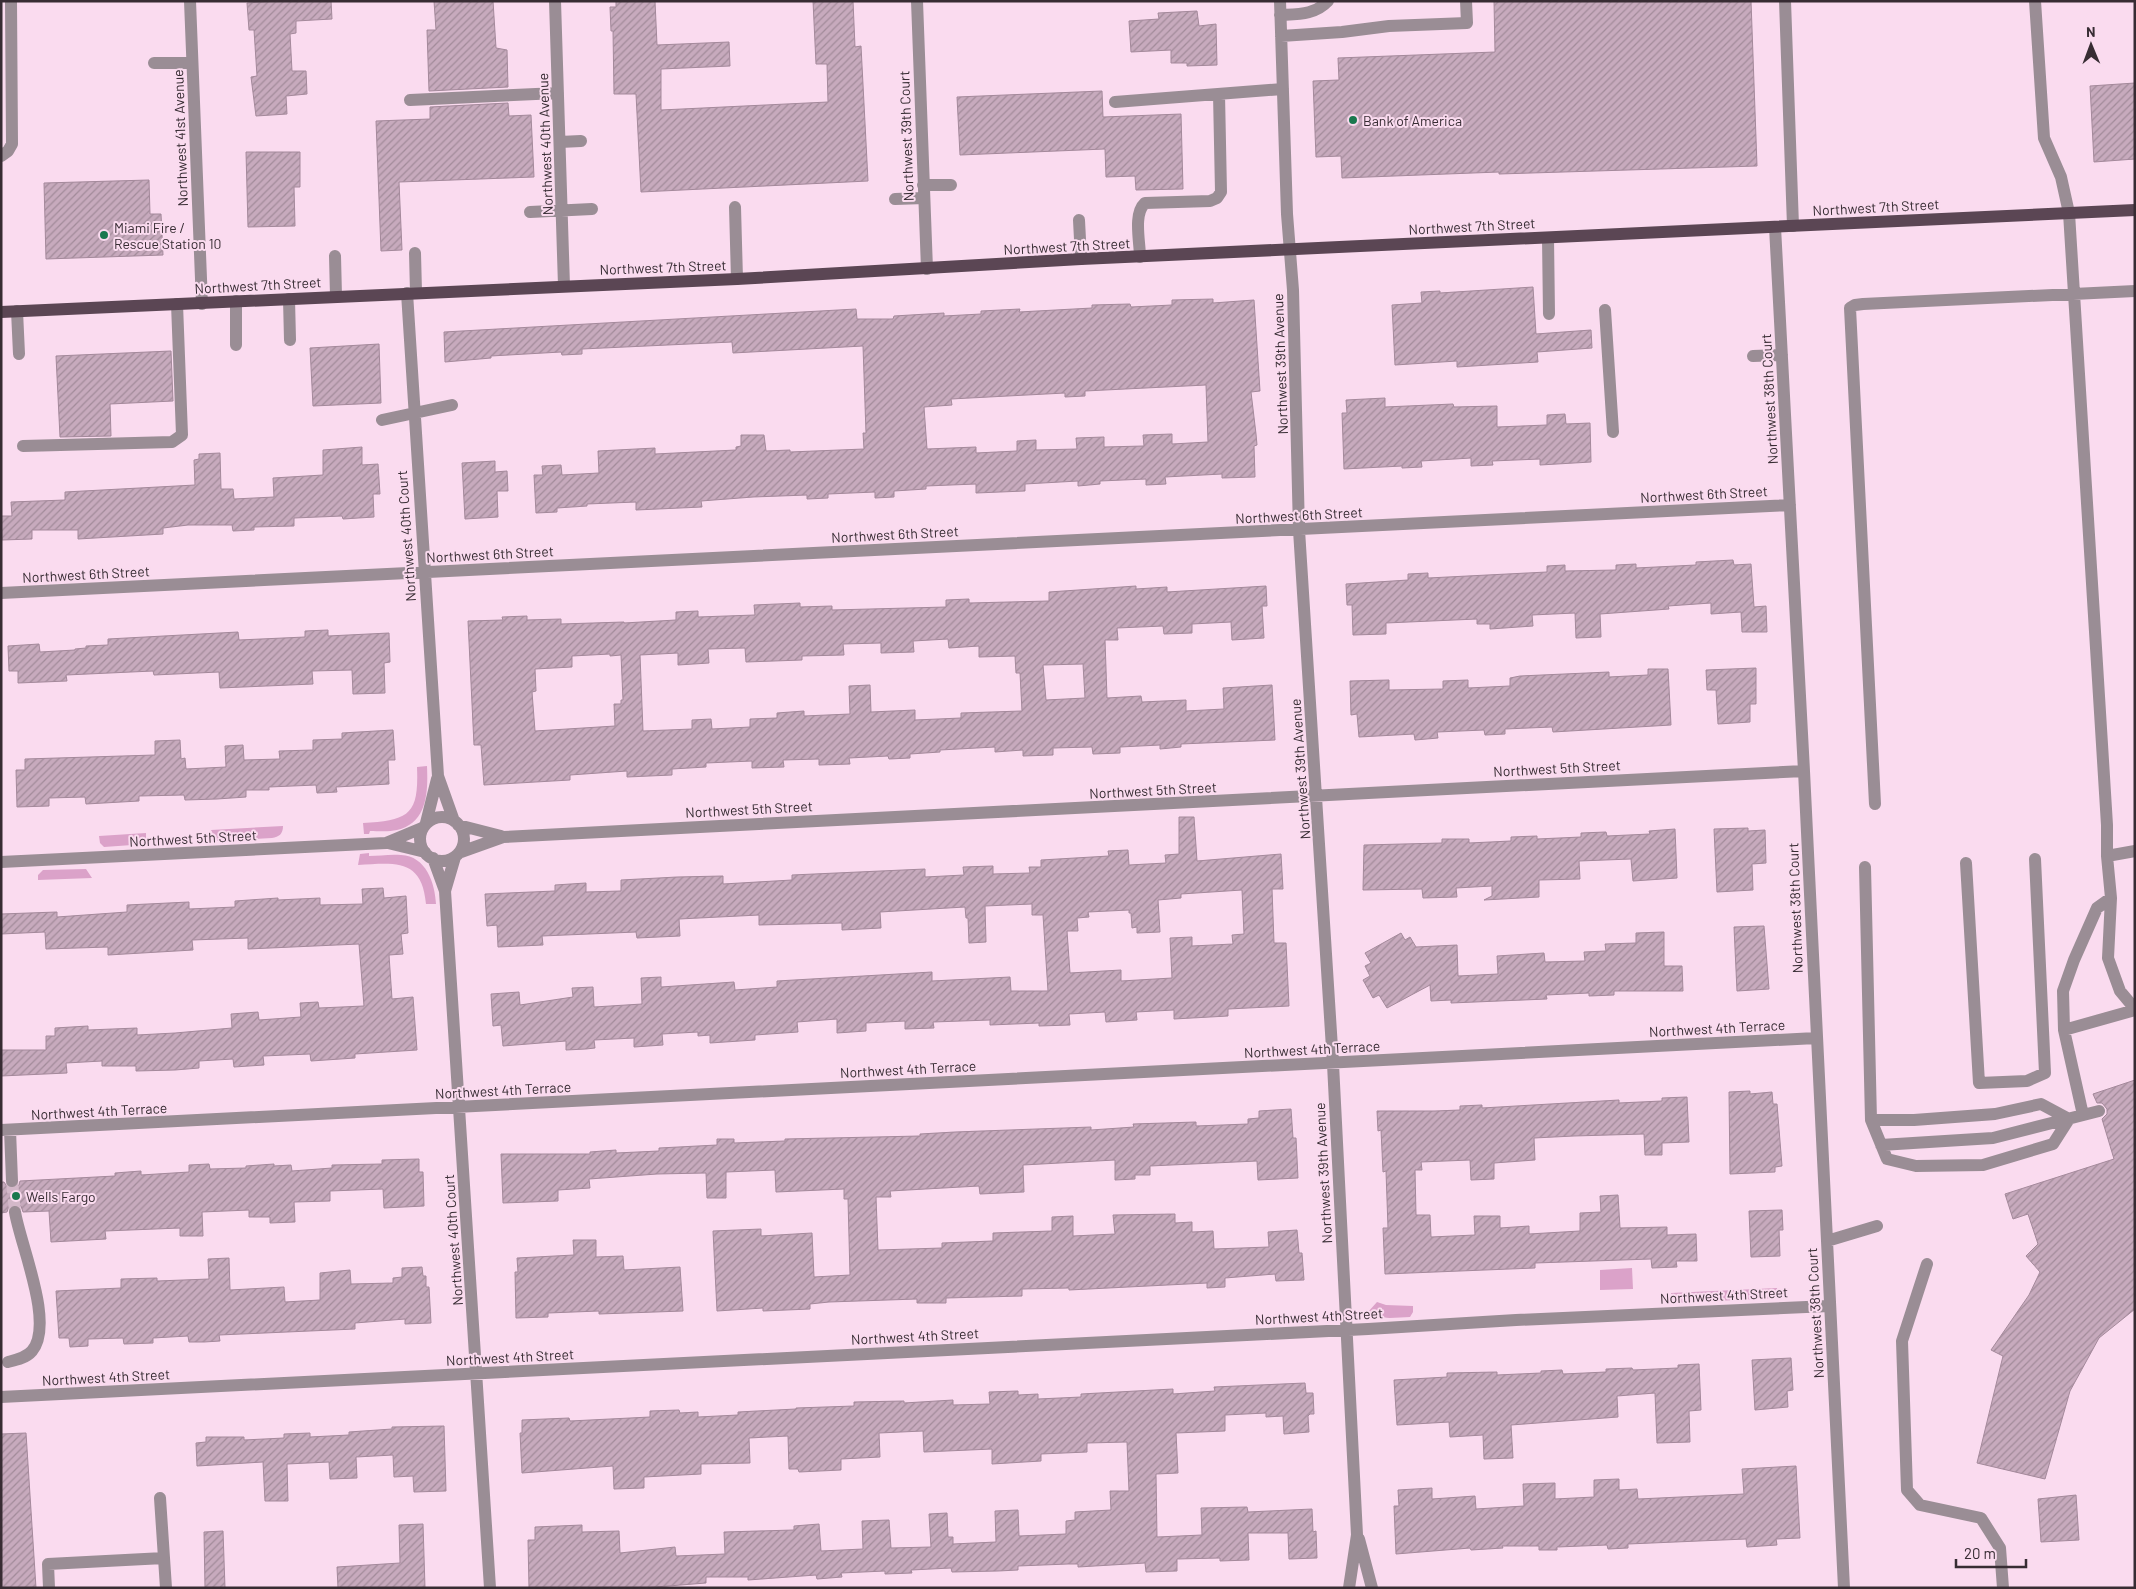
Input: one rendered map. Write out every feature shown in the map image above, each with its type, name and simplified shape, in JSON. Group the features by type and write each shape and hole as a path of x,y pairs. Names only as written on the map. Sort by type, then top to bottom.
{"main road":[{"name":"Northwest 7th Street","path":"1,312 202,304 412,292 737,279 1081,259 2135,210"}],"street":[{"path":"1,156 8,151 12,144 11,1"},
{"name":"Northwest 41st Avenue","path":"190,1 202,304"},
{"name":"Northwest 40th Avenue","path":"555,1 564,286"},
{"name":"Northwest 39th Court","path":"917,1 927,269"},
{"name":"Northwest 39th Avenue","path":"1280,1 1289,250 1293,290 1299,530 1333,1064 1357,1535 1351,1588"},
{"path":"1280,15 1310,13 1322,8 1328,1"},
{"path":"1281,36 1342,32 1389,26 1466,23 1466,1"},
{"path":"1785,1 1793,226"},
{"path":"2035,1 2044,138 2061,177 2069,213 2111,898 2108,958 2120,991 2135,1009 2064,1030"},
{"path":"154,62 192,63"},
{"path":"1115,102 1283,89"},
{"path":"410,100 558,93"},
{"path":"1140,257 1139,215 1140,208 1145,203 1210,201 1217,198 1221,192 1218,94"},
{"path":"560,142 581,141"},
{"path":"895,199 951,185"},
{"path":"735,207 737,279"},
{"path":"530,212 592,209"},
{"path":"1079,220 1081,259"},
{"name":"Northwest 38th Court","path":"1775,227 1804,771 1843,1588"},
{"path":"1548,238 1548,314"},
{"name":"Northwest 40th Court","path":"415,252 412,292 413,414 438,776 456,823"},
{"path":"335,256 336,296"},
{"path":"1875,804 1850,308 1855,305 1864,304 2135,291"},
{"path":"289,299 290,340"},
{"path":"236,301 236,345"},
{"path":"22,446 172,442 182,435 177,304"},
{"path":"1604,310 1613,432"},
{"path":"17,311 19,354"},
{"path":"1753,356 1782,355"},
{"path":"382,420 452,404"},
{"name":"Northwest 6th Street","path":"1,593 1790,505"},
{"name":"Northwest 5th Street","path":"458,855 503,837 1804,771"},
{"name":"Northwest 40th Court","path":"424,826 438,776"},
{"path":"440,818 446,818 456,823 464,835 464,841 458,855 442,861 429,855 420,837 424,826 440,818"},
{"name":"Northwest 5th Street","path":"456,823 503,837"},
{"name":"Northwest 5th Street","path":"386,843 424,826"},
{"name":"Northwest 5th Street","path":"1,862 386,843 429,855"},
{"path":"2107,856 2135,851"},
{"name":"Northwest 40th Court","path":"429,855 445,891 490,1588"},
{"name":"Northwest 40th Court","path":"445,891 458,855"},
{"path":"1966,863 1979,1084 2027,1082 2045,1073 2035,859"},
{"path":"1865,868 1871,1120 1887,1159 1916,1166 1983,1165 2052,1144 2069,1119"},
{"path":"2083,1115 2064,1030 2063,991 2074,960 2097,908 2111,898"},
{"name":"Northwest 4th Terrace","path":"6,1130 1816,1038"},
{"path":"1871,1120 1914,1120 1995,1114 2041,1104 2069,1119"},
{"path":"1881,1145 1993,1138 2099,1111"},
{"path":"6,1130 12,1181"},
{"path":"8,1362 25,1357 32,1350 36,1344 38,1325 36,1286 17,1226 15,1212"},
{"path":"1826,1242 1877,1226"},
{"path":"1927,1264 1902,1341 1907,1490 1920,1505 1981,1518 2000,1548 2003,1588"},
{"name":"Northwest 4th Street","path":"1,1398 1516,1320 1829,1306"},
{"path":"160,1498 166,1588"},
{"name":"Northwest 39th Avenue","path":"1357,1535 1372,1588"},
{"path":"49,1588 48,1564 164,1558"},
{"path":"1351,1588 1358,1586 1368,1588"}],"shaded area":[{"path":"427,766 427,786 424,805 415,821 397,830 370,831 369,834 364,834 363,823 391,820 401,817 408,812 416,796 417,767"},
{"path":"283,826 280,835 272,838 217,841 211,830"},
{"path":"146,833 146,844 104,847 100,843 99,836"},
{"path":"369,853 369,856 401,855 417,860 428,872 434,888 436,904 426,904 419,878 404,866 395,864 358,865 360,854"},
{"path":"86,869 92,878 38,880 38,875 43,870"},
{"path":"1632,1268 1633,1289 1600,1290 1600,1270"},
{"path":"1777,1288 1778,1298 1674,1303 1671,1293"},
{"path":"1377,1302 1386,1305 1413,1306 1413,1312 1410,1317 1377,1317 1368,1312"}],"building":[{"path":"331,1 332,19 296,21 296,33 290,34 292,71 306,71 307,94 286,96 287,114 256,116 251,77 257,76 254,30 249,30 247,3"},
{"path":"434,1 493,1 496,48 507,50 508,87 429,91 427,30 436,30"},
{"path":"616,1 655,1 657,45 729,42 730,66 661,69 661,110 828,102 827,64 816,64 813,1 853,1 855,47 861,46 868,181 641,192 636,94 614,94 613,31 611,31 610,7 616,7"},
{"path":"1494,1 1751,1 1757,166 1342,178 1341,156 1316,157 1313,81 1339,80 1338,58 1495,52"},
{"path":"1197,11 1199,26 1216,24 1217,65 1187,66 1187,63 1171,63 1171,50 1131,52 1129,21 1159,19 1158,13"},
{"path":"2135,83 2135,159 2094,162 2090,86"},
{"path":"1102,91 1103,117 1181,114 1183,189 1136,190 1135,176 1106,177 1105,149 960,155 957,97"},
{"path":"508,103 509,116 531,115 534,177 399,182 402,250 381,251 376,121 430,119 430,107"},
{"path":"246,152 300,152 300,187 294,187 295,226 248,227"},
{"name":"Miami Fire / Rescue Station 10","path":"149,180 150,214 161,214 163,255 46,259 44,183"},
{"path":"1533,287 1536,334 1591,330 1592,348 1537,352 1538,362 1457,367 1457,361 1395,365 1392,305 1422,303 1421,292 1440,291 1440,293"},
{"path":"1213,299 1213,303 1254,300 1260,391 1251,392 1257,445 1254,446 1255,477 1222,478 1222,474 1165,477 1166,484 1146,485 1146,479 1100,481 1100,484 1078,486 1078,481 1025,484 1025,491 976,493 976,484 926,486 926,489 894,491 894,497 875,498 875,492 828,494 828,498 807,499 807,495 753,497 701,501 702,507 636,510 636,502 587,504 587,506 557,508 557,512 536,513 534,475 543,475 542,466 561,465 562,475 599,473 598,451 655,448 655,454 736,450 736,447 741,446 741,435 764,435 766,451 864,449 863,433 866,433 863,346 733,353 732,342 582,349 582,354 562,355 561,352 491,356 491,358 445,362 444,332 856,309 857,319 893,319 894,316 944,313 944,316 981,314 981,311 1020,309 1019,312 1092,308 1092,305 1130,304 1131,307 1172,305 1172,300","holes":["1206,385 1208,442 1172,444 1172,434 1143,435 1144,446 1104,447 1104,437 1076,438 1077,449 1036,450 1036,440 1017,441 1017,451 976,453 976,447 927,449 924,407 952,405 951,399 1065,393 1065,397 1085,396 1085,391"]},
{"path":"379,344 381,403 313,406 310,348"},
{"path":"171,351 173,401 110,404 111,436 60,437 56,356"},
{"path":"1385,398 1385,407 1453,404 1454,407 1497,406 1497,427 1547,425 1547,415 1565,414 1566,424 1590,423 1591,462 1540,465 1540,459 1492,461 1493,465 1471,466 1471,458 1421,461 1422,467 1402,468 1402,466 1344,469 1342,413 1347,413 1346,400"},
{"path":"362,447 362,465 378,464 380,494 373,494 374,517 343,519 342,516 294,518 294,526 254,527 254,530 233,531 232,525 188,525 163,528 163,534 78,539 78,530 32,530 32,539 2,540 1,516 12,516 11,502 65,500 65,492 195,485 194,460 199,459 199,454 220,453 221,489 233,489 234,499 274,497 273,478 323,475 323,450"},
{"path":"495,461 495,472 507,471 508,491 497,491 498,517 465,519 462,463"},
{"path":"1733,560 1734,565 1751,564 1754,607 1766,606 1767,632 1742,632 1741,612 1711,614 1711,603 1668,606 1669,609 1600,614 1601,637 1576,638 1575,613 1532,615 1533,626 1490,629 1490,624 1477,624 1477,619 1386,623 1386,634 1353,635 1352,605 1347,605 1346,584 1408,580 1408,574 1428,573 1428,578 1547,572 1547,566 1565,565 1565,571 1616,570 1616,565 1636,564 1636,568 1696,565 1696,562"},
{"path":"1136,586 1136,589 1167,587 1167,592 1266,586 1267,606 1262,606 1264,638 1232,640 1231,622 1192,624 1192,633 1164,634 1163,626 1117,628 1118,640 1105,640 1107,698 1141,696 1142,702 1186,700 1186,711 1224,709 1223,688 1272,685 1275,740 1181,744 1181,747 1160,749 1160,745 1120,747 1120,753 1093,754 1092,747 1053,748 1053,755 1023,756 1023,750 995,752 995,747 940,750 940,752 910,754 910,758 889,759 888,756 849,758 850,764 819,765 819,759 783,760 784,767 752,768 752,761 706,763 706,767 672,769 672,775 627,777 627,771 570,775 570,780 484,785 481,745 474,745 468,621 503,620 502,617 527,616 527,620 561,619 561,624 624,623 676,620 676,612 698,611 698,617 755,615 754,605 800,603 800,607 832,606 832,610 946,607 946,600 969,599 969,603 1049,601 1049,592","holes":["948,639 949,648 979,646 979,657 1015,656 1016,673 1020,673 1022,711 961,713 961,718 915,720 915,710 871,712 870,685 849,686 850,714 804,716 804,711 777,713 777,718 750,719 750,727 712,729 711,719 692,720 692,729 643,731 640,655 678,653 678,665 709,663 708,649 745,648 746,662 802,660 802,656 844,655 843,644 881,643 881,653 914,652 913,641","621,655 623,700 621,700 621,704 614,704 615,726 535,731 532,692 536,691 535,669 572,667 572,656","1083,664 1085,698 1046,700 1043,665"]},
{"path":"328,630 328,636 389,633 390,662 384,663 385,693 353,694 352,670 312,671 313,684 220,688 219,672 154,675 153,671 66,675 67,681 18,683 18,671 9,671 8,646 39,644 40,652 75,650 86,648 86,646 108,645 108,639 238,632 239,640 305,637 305,631"},
{"path":"1756,668 1756,704 1750,704 1750,722 1718,724 1716,690 1707,690 1706,670"},
{"path":"1648,669 1668,669 1671,725 1553,732 1552,727 1505,729 1505,734 1485,735 1484,730 1437,732 1438,738 1415,740 1414,734 1359,737 1357,714 1351,715 1350,681 1389,680 1389,690 1443,689 1443,681 1468,680 1468,688 1510,686 1510,678 1520,676 1609,672 1609,677 1648,675"},
{"path":"393,730 395,760 388,760 389,784 336,787 337,792 317,793 316,785 269,787 269,790 246,790 246,797 217,799 185,800 184,795 139,796 139,801 86,804 85,797 49,798 49,806 17,807 16,770 25,770 25,759 155,755 155,741 180,740 181,759 185,758 186,769 226,767 225,746 243,745 244,760 280,759 279,751 313,750 313,740 342,739 342,733"},
{"path":"1179,817 1194,817 1197,861 1281,854 1283,889 1272,889 1274,943 1286,943 1289,1006 1228,1009 1228,1016 1174,1019 1174,1010 1136,1012 1137,1020 1106,1022 1105,1012 1069,1014 1070,1025 1039,1026 1039,1023 990,1025 990,1020 933,1022 934,1028 905,1029 905,1021 866,1023 866,1031 837,1033 837,1019 797,1022 798,1032 755,1035 755,1040 710,1043 710,1035 698,1036 698,1032 662,1034 663,1045 634,1047 634,1038 594,1040 595,1048 566,1050 566,1041 503,1046 501,1025 493,1026 491,994 519,992 520,1005 573,997 572,988 593,987 594,1007 642,1004 641,978 661,977 661,987 734,982 735,990 777,987 777,981 932,972 932,981 1010,977 1011,991 1048,991 1043,915 1032,915 1032,904 985,906 986,942 969,943 968,918 966,918 965,907 880,912 881,928 842,930 842,923 759,925 759,915 679,919 680,936 637,938 636,932 542,936 543,945 498,947 497,925 487,926 485,894 555,891 555,885 586,883 586,892 621,891 621,880 677,877 723,876 723,884 792,880 792,875 925,869 925,877 964,875 963,867 993,866 993,874 1030,873 1029,867 1041,867 1041,860 1109,856 1108,851 1128,850 1129,865 1166,863 1165,855 1179,854","holes":["1242,890 1244,934 1232,935 1233,944 1192,946 1192,937 1170,938 1172,978 1121,981 1121,970 1070,973 1067,931 1078,931 1077,918 1089,917 1088,912 1129,910 1132,928 1137,927 1137,933 1160,932 1158,900 1181,898 1181,894"]},
{"path":"1748,828 1748,831 1765,830 1766,863 1752,864 1753,890 1717,892 1714,829"},
{"path":"1675,829 1677,878 1633,881 1631,859 1579,861 1580,879 1539,880 1539,897 1484,900 1492,896 1492,886 1456,888 1457,897 1423,898 1422,889 1363,890 1364,845 1442,843 1442,839 1469,839 1469,843 1511,841 1511,837 1537,836 1537,839 1581,837 1581,833 1606,832 1607,836 1650,834 1649,831"},
{"path":"383,888 384,898 406,896 408,933 401,934 403,954 389,955 392,999 413,997 417,1050 355,1054 355,1058 311,1061 310,1054 263,1056 264,1065 234,1067 233,1059 199,1061 199,1068 175,1070 136,1071 136,1066 102,1066 102,1061 66,1063 67,1073 1,1076 1,1050 46,1050 46,1036 55,1036 55,1028 88,1026 88,1030 137,1028 137,1035 175,1033 232,1028 231,1014 258,1012 259,1020 301,1017 300,1003 318,1002 319,1008 364,1006 359,944 248,949 248,938 192,940 193,950 108,955 108,947 46,949 45,932 1,934 1,914 57,912 57,917 127,912 127,905 189,902 189,909 235,907 235,901 278,898 278,900 320,898 320,905 363,904 362,889"},
{"path":"1764,926 1769,989 1737,991 1734,927"},
{"path":"1664,932 1664,966 1682,966 1683,991 1614,991 1614,995 1589,996 1589,993 1546,995 1547,999 1451,1003 1451,1000 1431,1001 1430,985 1387,1008 1379,995 1373,998 1363,980 1370,976 1365,966 1371,963 1365,953 1401,933 1405,940 1410,937 1416,947 1457,945 1458,976 1498,974 1497,956 1544,953 1545,962 1585,961 1584,952 1606,951 1605,944 1636,943 1636,933"},
{"path":"2135,1080 2135,1309 2099,1338 2070,1391 2045,1479 1977,1463 2003,1356 1991,1350 2029,1295 2040,1272 2026,1256 2038,1244 2028,1214 2013,1219 2005,1194 2114,1159 2102,1119 2107,1114 2107,1109 2102,1103 2097,1103 2093,1094"},
{"path":"1750,1091 1750,1094 1772,1092 1773,1104 1777,1104 1782,1166 1775,1167 1775,1172 1730,1174 1729,1092"},
{"path":"1687,1097 1689,1142 1662,1143 1662,1155 1645,1155 1644,1134 1574,1136 1534,1138 1535,1160 1494,1163 1494,1179 1471,1180 1470,1160 1421,1162 1422,1170 1415,1170 1416,1215 1430,1215 1431,1237 1475,1235 1474,1216 1500,1216 1500,1228 1529,1226 1529,1234 1580,1231 1580,1213 1601,1212 1600,1196 1618,1195 1620,1228 1667,1227 1667,1235 1696,1234 1697,1261 1676,1261 1677,1267 1652,1268 1651,1259 1535,1263 1535,1268 1385,1274 1383,1228 1388,1228 1386,1171 1383,1172 1381,1130 1378,1131 1377,1111 1460,1110 1460,1106 1482,1105 1482,1108 1619,1100 1619,1103 1662,1101 1662,1098"},
{"path":"1291,1109 1293,1138 1296,1138 1298,1178 1258,1180 1257,1161 1150,1166 1150,1175 1135,1175 1135,1179 1115,1180 1115,1160 1023,1165 1024,1192 980,1194 979,1186 890,1191 891,1197 876,1197 878,1250 942,1248 942,1243 993,1241 993,1233 1052,1231 1052,1217 1073,1216 1073,1236 1115,1234 1113,1215 1175,1214 1175,1223 1192,1222 1192,1232 1213,1231 1214,1249 1269,1247 1268,1232 1297,1230 1299,1253 1302,1253 1304,1280 1276,1281 1275,1274 1225,1278 1225,1287 1207,1288 1207,1283 1069,1290 1069,1288 1022,1289 1022,1296 946,1298 946,1303 917,1303 917,1299 829,1302 810,1304 810,1309 763,1311 763,1308 717,1311 713,1231 761,1229 761,1236 812,1233 814,1277 850,1275 848,1199 844,1199 844,1189 776,1192 775,1170 726,1172 726,1198 707,1198 706,1173 657,1174 589,1179 590,1188 558,1190 558,1201 503,1203 501,1154 590,1154 590,1152 616,1150 616,1153 659,1151 659,1148 717,1145 717,1139 734,1139 734,1143 785,1141 785,1139 920,1136 920,1134 955,1132 1091,1127 1091,1130 1134,1127 1133,1124 1196,1122 1196,1126 1248,1124 1248,1119 1259,1118 1259,1111"},
{"path":"419,1159 419,1172 423,1172 424,1206 384,1208 383,1189 330,1191 330,1201 294,1202 295,1222 270,1223 270,1217 249,1217 249,1210 202,1212 203,1236 180,1236 180,1228 105,1231 106,1239 51,1242 49,1211 23,1212 21,1206 14,1204 9,1206 7,1212 1,1213 1,1182 4,1182 8,1188 13,1189 19,1185 20,1181 115,1176 115,1173 141,1171 141,1175 189,1172 189,1165 209,1164 210,1169 246,1168 246,1166 274,1164 274,1166 291,1165 292,1171 332,1168 332,1165 382,1164 382,1160"},
{"path":"1782,1210 1783,1230 1779,1230 1780,1256 1751,1257 1749,1211"},
{"path":"573,1240 596,1240 596,1257 623,1256 624,1270 680,1267 683,1311 599,1314 599,1311 548,1313 548,1317 516,1318 515,1272 518,1272 517,1258 574,1255"},
{"path":"229,1258 230,1290 284,1287 285,1302 320,1300 320,1273 350,1270 351,1284 393,1283 393,1278 402,1277 402,1268 422,1267 423,1276 426,1276 426,1287 429,1287 431,1323 405,1324 405,1319 355,1323 355,1329 219,1335 220,1341 204,1342 189,1342 188,1336 153,1338 153,1343 124,1344 123,1338 88,1339 88,1346 70,1347 69,1338 59,1338 56,1291 121,1288 121,1279 157,1278 157,1281 209,1279 208,1259"},
{"path":"1791,1358 1793,1390 1787,1391 1788,1407 1755,1410 1752,1360"},
{"path":"1699,1364 1701,1410 1689,1411 1690,1442 1657,1443 1655,1393 1617,1396 1618,1417 1511,1425 1513,1458 1484,1459 1483,1435 1450,1437 1449,1422 1397,1425 1394,1380 1447,1377 1447,1373 1497,1372 1497,1375 1562,1370 1563,1374 1606,1372 1606,1369 1678,1368 1678,1365"},
{"path":"1305,1383 1306,1393 1313,1393 1314,1414 1308,1416 1309,1432 1284,1434 1283,1416 1266,1417 1266,1413 1225,1415 1225,1431 1176,1433 1178,1473 1156,1474 1157,1537 1202,1535 1201,1508 1247,1507 1248,1512 1312,1509 1313,1532 1316,1531 1317,1558 1289,1559 1288,1533 1248,1533 1249,1560 1220,1561 1220,1558 1177,1559 1177,1571 1146,1572 1145,1563 1078,1567 1078,1564 1068,1564 1018,1566 1018,1570 998,1571 952,1572 951,1568 911,1570 912,1573 885,1574 885,1571 841,1573 842,1577 817,1579 816,1575 748,1580 748,1577 706,1577 706,1583 643,1588 529,1588 528,1540 535,1540 535,1527 582,1525 582,1532 619,1531 620,1553 675,1547 676,1556 725,1554 724,1532 794,1530 794,1526 819,1524 821,1551 863,1549 862,1521 889,1520 891,1548 931,1547 929,1514 947,1513 948,1537 953,1537 953,1544 996,1542 995,1511 1018,1510 1019,1536 1066,1534 1066,1521 1075,1520 1075,1512 1111,1510 1110,1491 1129,1491 1127,1442 1087,1443 1087,1452 1041,1454 1041,1461 992,1464 992,1449 924,1452 923,1431 879,1433 880,1457 841,1459 841,1470 799,1472 798,1469 789,1469 788,1436 749,1438 750,1463 701,1464 701,1474 644,1477 644,1488 614,1489 613,1466 522,1473 520,1433 522,1433 522,1420 569,1418 570,1421 650,1417 650,1411 679,1410 680,1413 698,1412 698,1417 738,1415 738,1412 854,1406 854,1402 904,1401 904,1403 953,1400 953,1405 990,1404 989,1392 1018,1391 1018,1395 1038,1394 1038,1399 1081,1397 1081,1394 1173,1389 1173,1394 1215,1391 1214,1387"},
{"path":"444,1426 446,1491 414,1492 413,1476 394,1477 393,1455 356,1457 357,1478 330,1479 329,1462 287,1464 288,1501 265,1501 263,1462 197,1466 196,1443 206,1442 206,1437 244,1437 244,1440 284,1438 284,1434 310,1433 310,1437 349,1435 349,1432 392,1429 392,1427"},
{"path":"26,1433 36,1588 1,1588 1,1434"},
{"path":"1796,1466 1800,1538 1776,1539 1777,1545 1747,1547 1746,1539 1628,1544 1628,1548 1608,1549 1607,1545 1557,1547 1557,1550 1539,1550 1539,1546 1502,1546 1503,1548 1471,1550 1470,1548 1396,1554 1394,1506 1399,1506 1398,1490 1432,1488 1432,1499 1475,1496 1476,1509 1524,1506 1523,1484 1555,1483 1555,1499 1594,1497 1594,1480 1619,1479 1619,1490 1637,1489 1638,1499 1744,1494 1742,1469"},
{"path":"2076,1495 2079,1540 2041,1542 2038,1499"},
{"path":"423,1524 425,1588 338,1588 337,1567 400,1563 399,1525"},
{"path":"223,1531 225,1588 205,1588 204,1532"}],"tunnel":[{"path":"12,1181 15,1212"}],"place":[{"name":"Bank of America","path":"1353,120"},
{"name":"Miami Fire / Rescue Station 10","path":"104,235"},
{"name":"Wells Fargo","path":"16,1196"}]}
